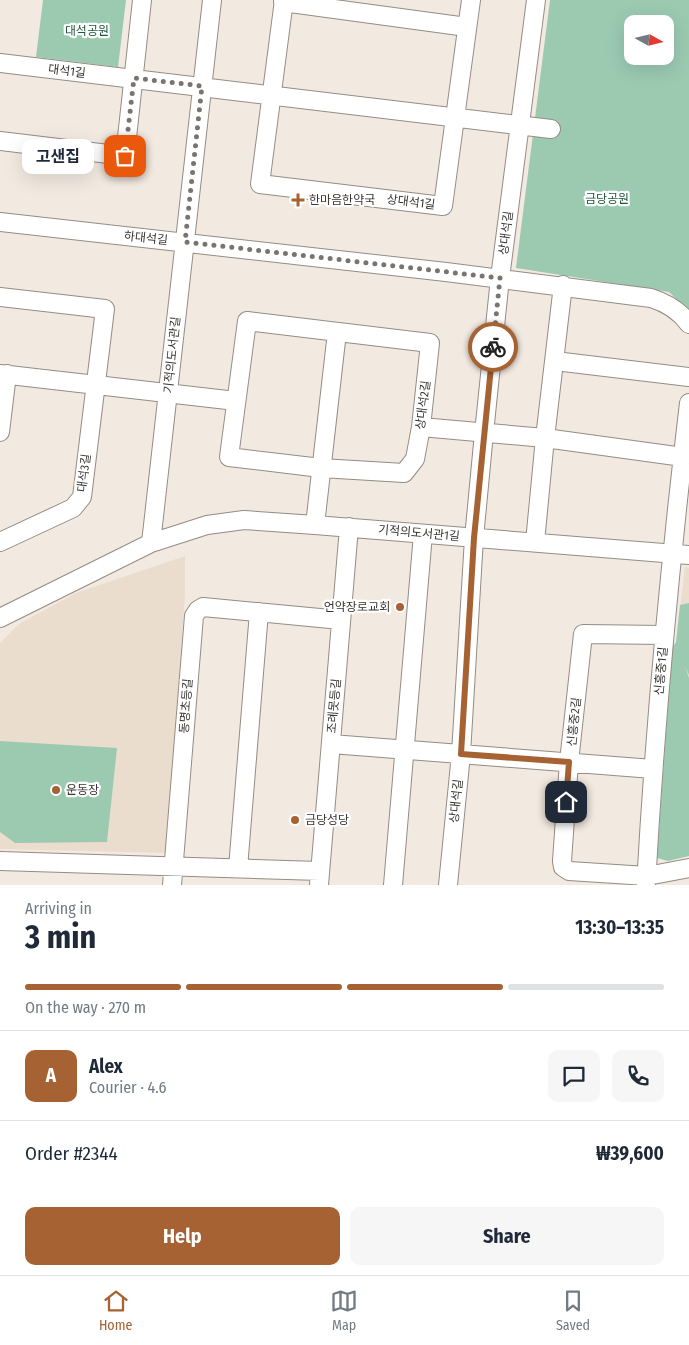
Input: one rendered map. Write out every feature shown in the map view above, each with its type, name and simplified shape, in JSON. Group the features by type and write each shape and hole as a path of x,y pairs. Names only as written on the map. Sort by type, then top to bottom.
{"street":[{"path":"0,141 125,156 142,0"},
{"name":"기적의도서관길","path":"151,543 212,0"},
{"name":"상대석1길","path":"467,27 284,1 260,184 443,206 471,0"},
{"name":"상대석길","path":"448,885 461,754 474,538 484,433 500,278 536,0"},
{"name":"대석1길","path":"0,63 202,86"},
{"path":"202,86 551,129"},
{"name":"하대석길","path":"0,222 563,285"},
{"path":"535,542 563,285 652,298 666,302 684,317 689,324"},
{"name":"대석3길","path":"0,297 104,309 82,497 73,508 0,542"},
{"name":"상대석2길","path":"247,321 337,332 430,343 421,427 415,459 404,473 321,468 229,458 247,321"},
{"path":"315,524 337,332"},
{"path":"555,361 689,377"},
{"path":"0,432 4,374 236,401"},
{"name":"신흥중1길","path":"646,880 664,635 681,554 683,457 689,403"},
{"path":"421,427 545,438 683,457"},
{"name":"기적의도서관1길","path":"151,543 207,525 262,521 681,554"},
{"name":"조례못등길","path":"320,878 349,528"},
{"path":"394,885 423,534"},
{"path":"0,618 151,543"},
{"name":"동명초등길","path":"172,885 194,616 203,607 341,620"},
{"path":"238,868 258,612"},
{"name":"신흥중2길","path":"646,880 569,871 563,867 569,762 583,634 664,635"},
{"path":"331,744 653,768"},
{"path":"0,860 238,868 320,878"},
{"path":"646,880 689,868"}],"shaded area":[{"path":"185,556 185,594 167,853 0,849 0,643 19,624 76,593"},
{"path":"685,567 689,568 689,678 676,642"}],"green space":[{"name":"대석공원","path":"43,0 126,0 118,67 36,57"},
{"name":"금당공원","path":"550,0 689,0 689,311 669,292 516,268"},
{"path":"689,603 689,675 685,666 689,678 689,856 668,861 657,858 672,648 676,642 680,605"},
{"name":"운동장","path":"0,741 117,748 107,842 15,843 0,832"}],"way so far":[{"path":"125,156 134,78 202,86 185,242 500,278 493,347"}],"place":[{"name":"고샌집","path":"125,156"},
{"name":"한마음한약국","path":"298,200"},
{"name":"언약장로교회","path":"400,607"},
{"name":"운동장","path":"56,790"},
{"name":"금당성당","path":"295,820"}],"route":[{"path":"493,347 474,538 461,754 569,762 566,802"}]}
